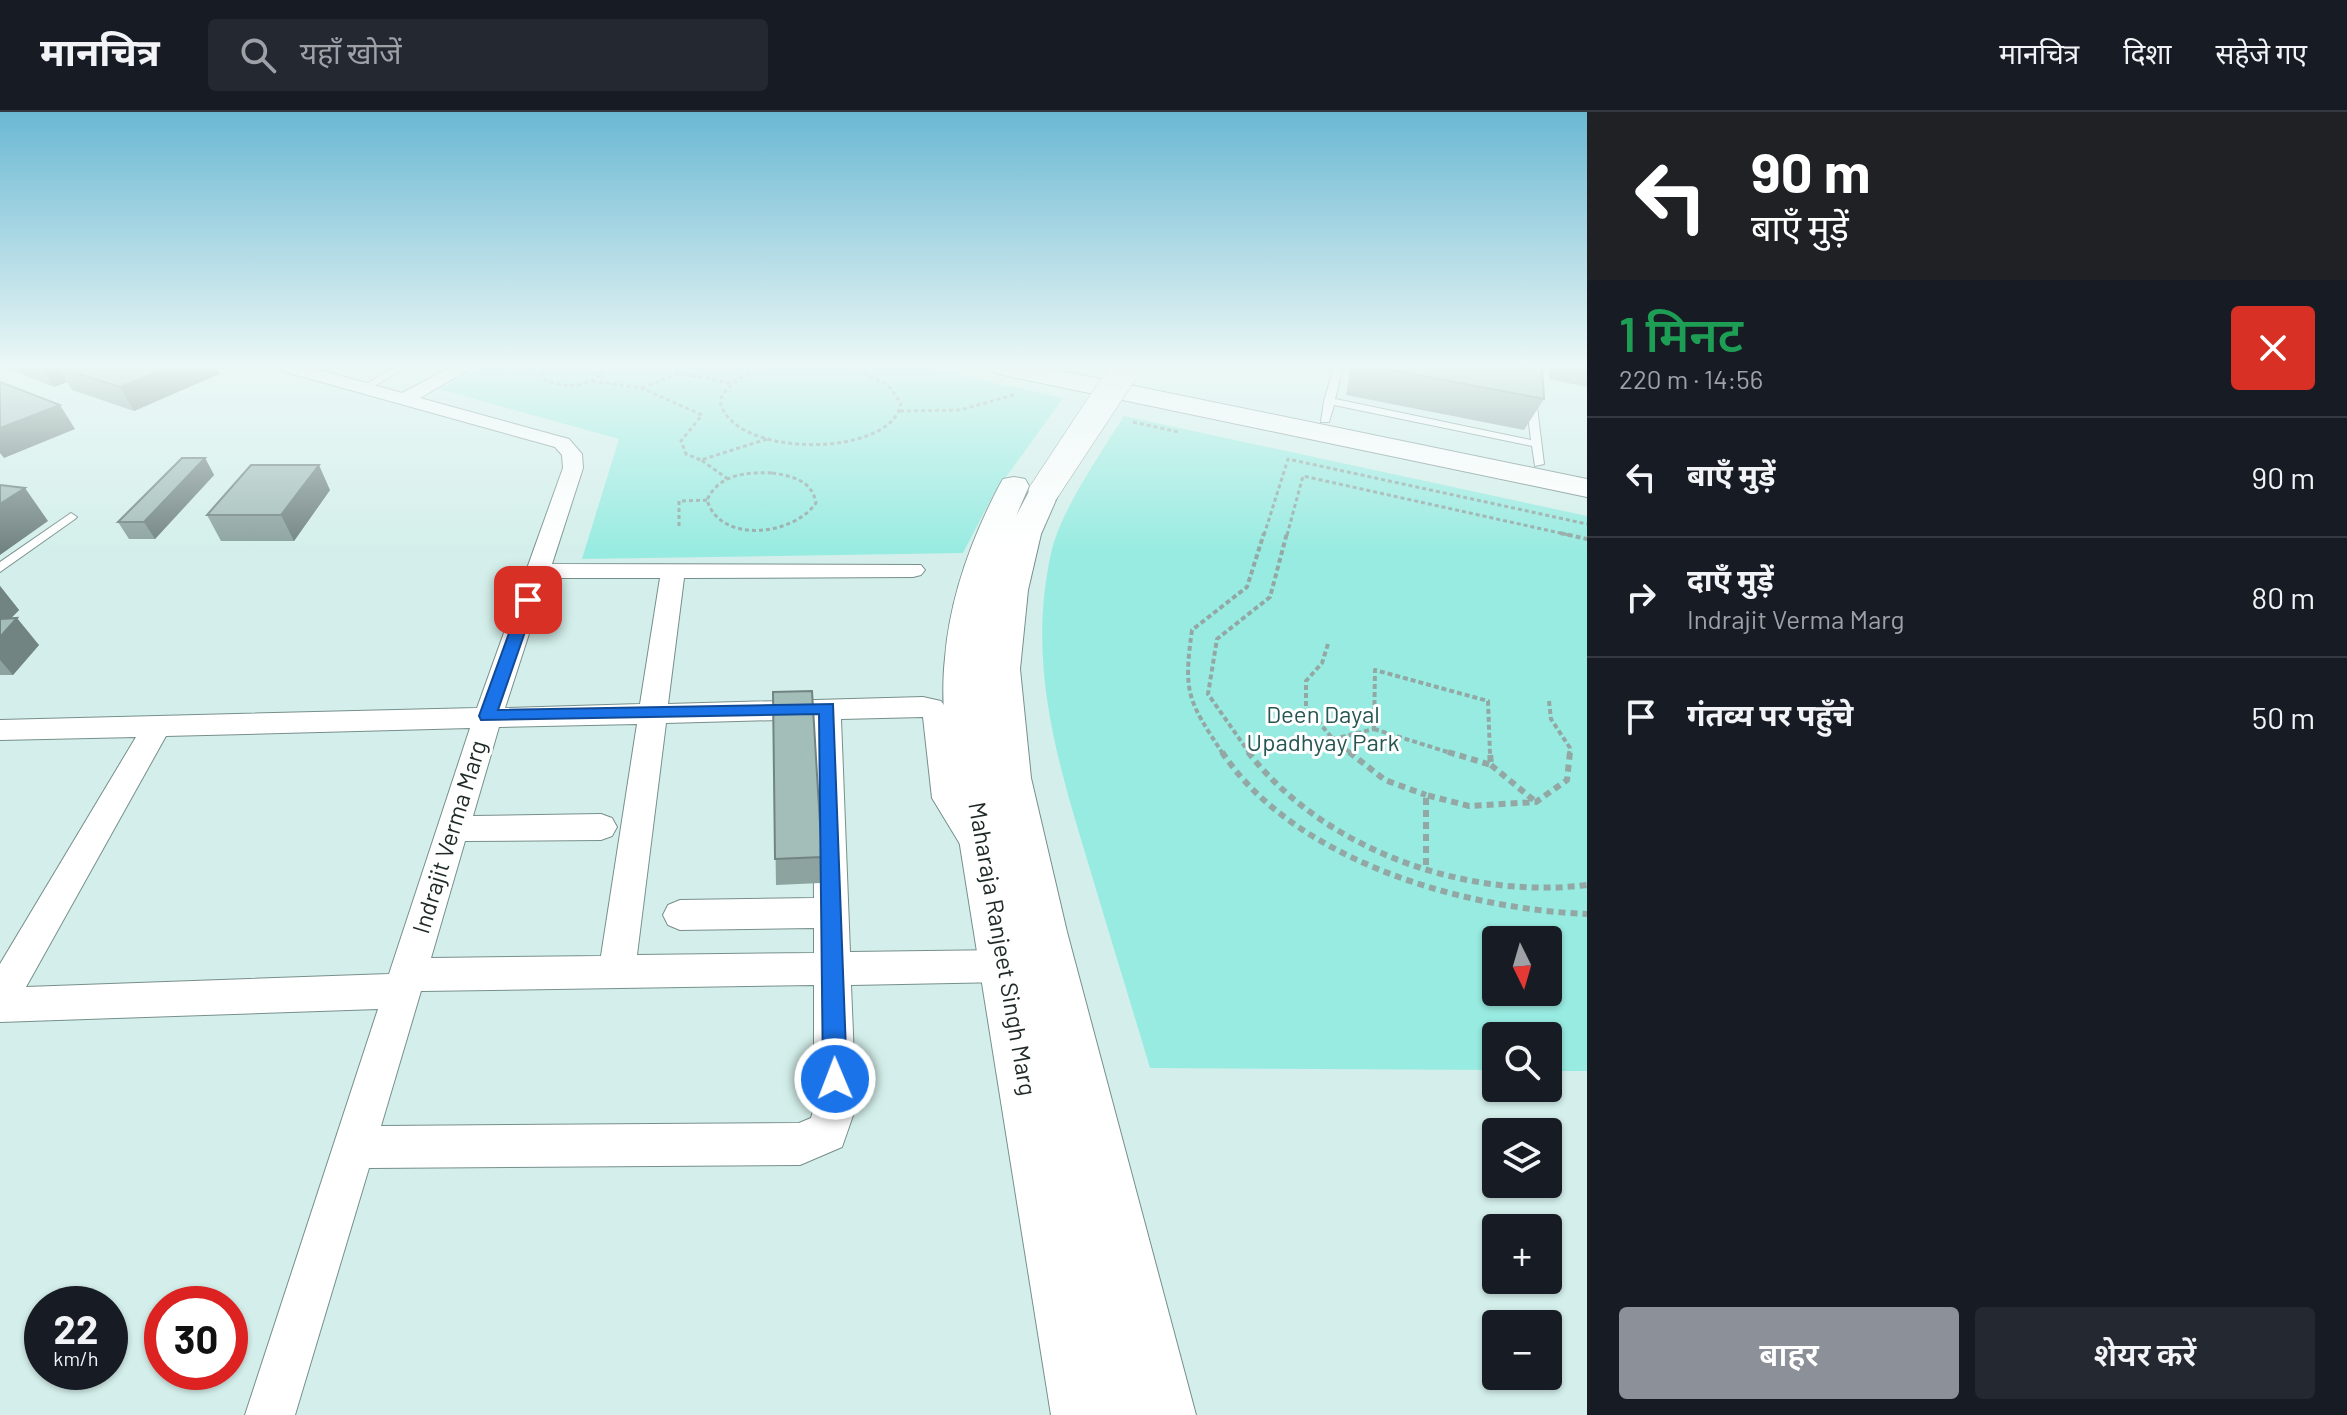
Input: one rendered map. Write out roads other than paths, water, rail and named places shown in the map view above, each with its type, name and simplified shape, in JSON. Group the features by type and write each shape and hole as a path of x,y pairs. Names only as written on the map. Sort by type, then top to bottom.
{"main road":[{"path":"1029,490 1064,428"},
{"path":"1029,490 1078,428"},
{"path":"1296,428 1587,488"},
{"path":"1409,428 1538,454 1587,474"},
{"name":"Maharaja Ranjeet Singh Marg","path":"1029,490 994,526 977,581 964,658 969,764 1088,1415"},
{"name":"Maharaja Ranjeet Singh Marg","path":"1029,490 1024,534 1010,590 1000,669 1009,778 1041,932 1159,1415"}],"street":[{"name":"Indrajit Verma Marg","path":"270,1415 488,716 570,483 572,454 562,443 514,428"},
{"path":"538,571 913,570"},
{"path":"617,971 673,571"},
{"path":"0,730 923,707 935,711 948,798 984,855"},
{"path":"353,1147 800,1144 827,1132 835,1107 827,708"},
{"path":"0,998 157,726"},
{"path":"453,829 601,827"},
{"path":"680,915 831,913"},
{"path":"0,1005 617,971 1004,966"}],"lane":[{"path":"1535,428 1538,454"},
{"path":"0,568 71,517"}],"park label":[{"name":"Deen Dayal Upadhyay Park","path":"1323,729"}]}
